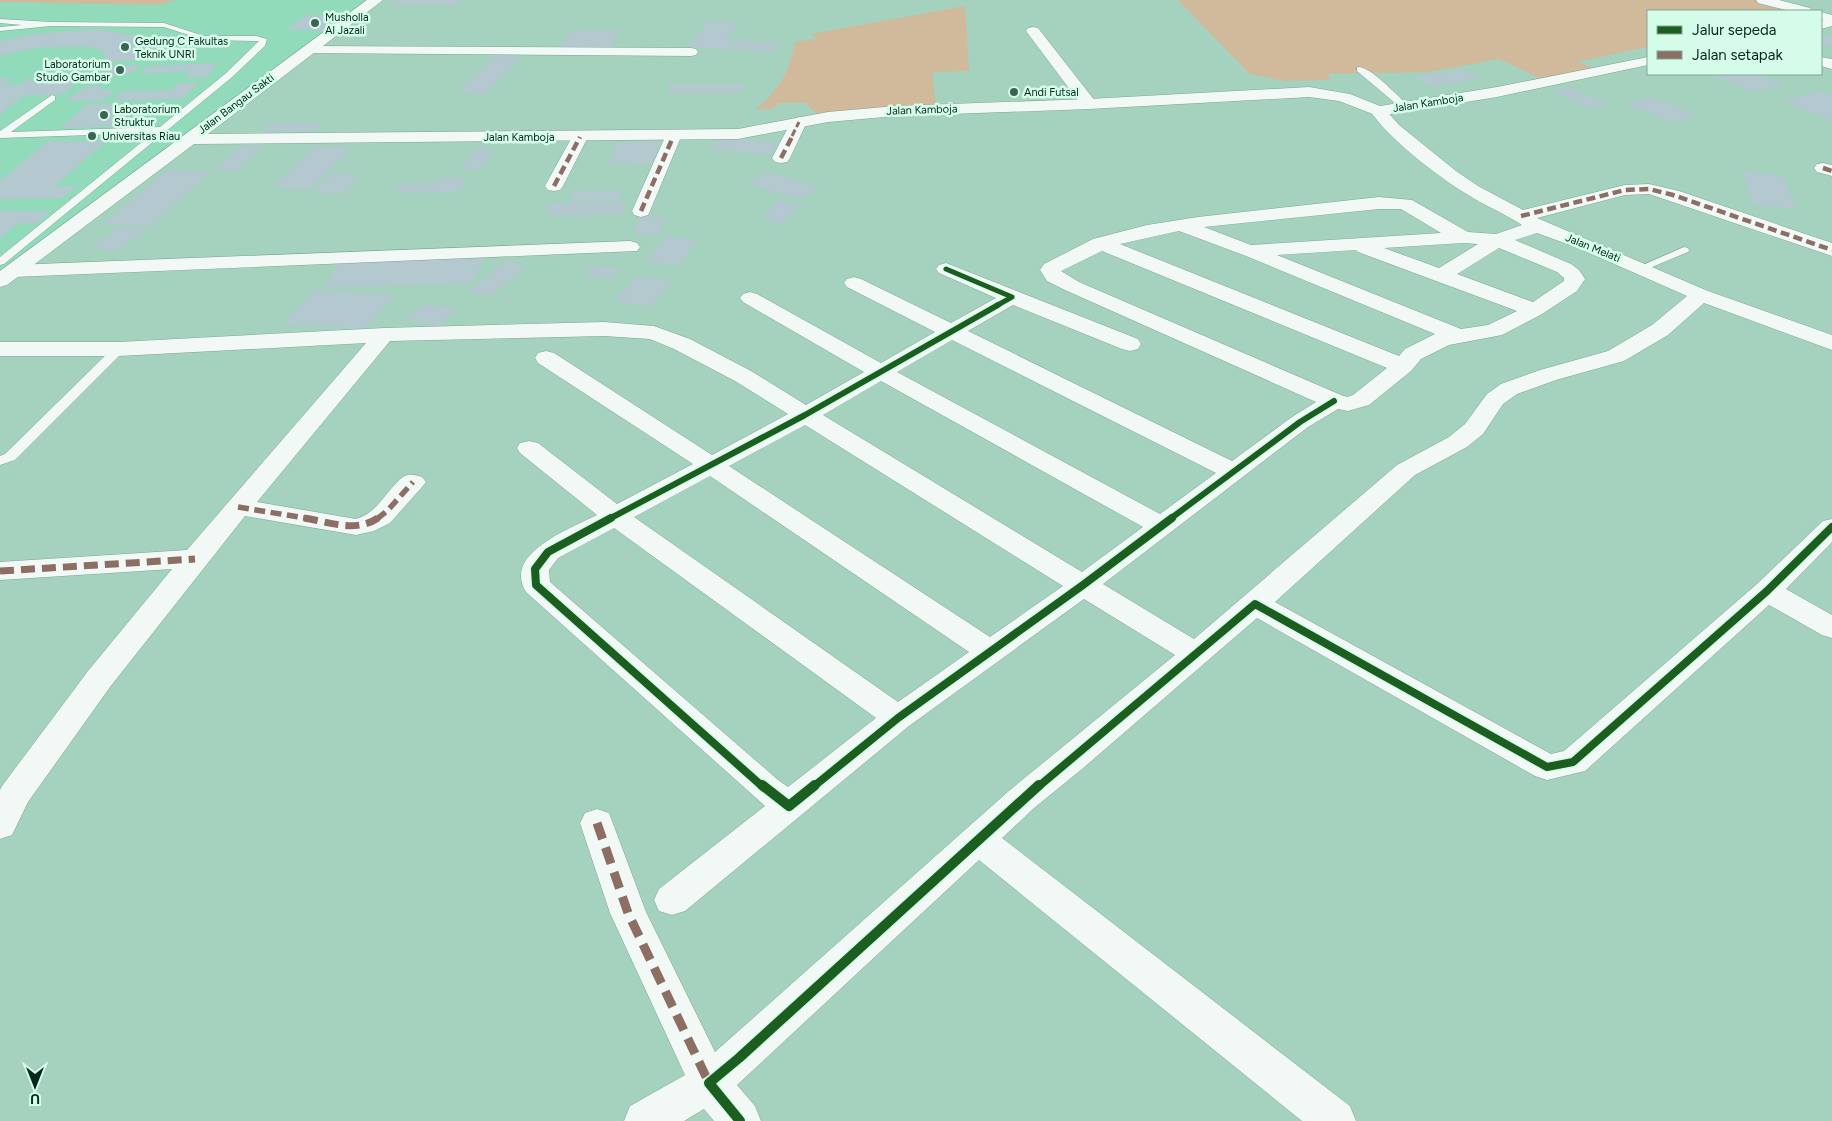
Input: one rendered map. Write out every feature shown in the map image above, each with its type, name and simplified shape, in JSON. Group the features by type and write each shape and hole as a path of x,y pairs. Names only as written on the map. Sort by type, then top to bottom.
{"street":[{"name":"Jalan Bangau Sakti","path":"4,271 190,139 376,0"},
{"path":"1763,0 1801,10"},
{"path":"1033,31 1089,104"},
{"path":"309,50 691,52"},
{"name":"Jalan Kamboja","path":"190,139 673,137 738,134 799,122 896,111 1089,104 1309,92 1336,95 1363,103 1378,111 1497,92 1647,61"},
{"name":"Jalan Melati","path":"1378,111 1393,129 1450,174 1472,190 1529,221 1701,295 1832,344"},
{"path":"781,158 799,122"},
{"path":"554,186 580,137"},
{"path":"642,211 673,137"},
{"path":"1440,276 1529,221 1625,190 1649,189 1673,195 1832,250"},
{"path":"1249,251 1463,238 1498,240 1574,274 1575,282 1535,310 1494,330 1443,339 1413,354 1403,366 1361,400 1348,404 1334,402 1072,286 1051,274 1051,268 1073,254 1100,243 1178,224 1396,202 1414,207 1463,238"},
{"path":"1178,224 1458,336"},
{"path":"1100,243 1403,366"},
{"path":"1355,244 1535,310"},
{"path":"4,271 630,247"},
{"path":"1557,265 1592,247"},
{"path":"946,269 1130,344"},
{"path":"854,283 954,331 1234,472"},
{"path":"645,1121 709,1083 739,1058 1022,799 1071,760 1255,604 1406,470 1458,442 1469,433 1502,394 1509,389 1548,375 1616,356 1660,330 1701,295"},
{"path":"789,806 766,789 536,586 535,569 548,552 805,414 1012,297"},
{"path":"750,298 1162,526"},
{"path":"0,349 119,349 384,336 604,329 654,333 682,344 743,376 1195,654"},
{"path":"0,825 14,795 99,679 238,507 384,336"},
{"path":"546,358 711,465 990,652"},
{"path":"672,900 898,718 1083,586 1300,422 1334,402"},
{"path":"529,448 615,516 898,718"},
{"path":"238,507 356,527 376,521 413,482"},
{"path":"1255,604 1547,767 1572,762 1767,591 1832,527"},
{"path":"0,571 195,559"},
{"path":"1767,591 1832,628"},
{"path":"597,823 628,913 709,1083 740,1121"},
{"path":"978,839 1335,1121"}],"lane":[{"path":"0,21 164,26 175,27 201,38 254,37 263,40 262,44 228,76 161,130 4,271"},
{"path":"0,28 51,24"},
{"path":"1360,69 1376,78 1389,95 1404,106"},
{"path":"0,135 52,98"},
{"path":"0,135 161,130"},
{"path":"1641,268 1684,250"},
{"path":"0,461 10,457 119,349"}],"shaded area":[{"name":"Universitas Riau","path":"0,0 368,0 0,271"},
{"path":"0,0 177,0 156,5 0,2"},
{"path":"1178,0 1755,0 1792,10 1647,10 1647,47 1576,62 1598,69 1542,79 1499,59 1429,72 1326,74 1331,80 1284,81 1250,74"},
{"path":"965,6 969,71 932,72 936,106 817,114 805,103 779,103 771,109 755,110 771,95 782,80 786,73 795,42 817,39 811,34"}],"building":[{"path":"397,0 461,0 457,4 393,4"},
{"name":"Musholla Al Jazali","path":"307,15 343,16 323,31 286,29"},
{"path":"709,21 739,24 726,40 779,42 773,52 688,47"},
{"name":"Gedung C Fakultas Teknik UNRI","path":"96,29 144,37 155,42 159,48 151,59 104,63 105,56 102,51 89,46 34,48 0,56 0,41 33,34"},
{"path":"571,30 619,30 611,47 562,47"},
{"path":"1822,34 1832,37 1832,46 1822,43"},
{"path":"494,56 521,57 486,94 458,93"},
{"path":"218,63 207,77 184,78 190,71 141,74 147,66"},
{"name":"Laboratorium Studio Gambar","path":"140,65 132,73 116,74 112,78 95,79 108,66"},
{"path":"1461,69 1480,78 1434,87 1414,78"},
{"path":"1713,75 1760,75 1785,85 1753,91"},
{"path":"84,77 61,95 25,95 0,114 0,78 13,78 3,85 19,85 29,78"},
{"path":"179,83 199,83 182,99 113,100 123,91 171,90"},
{"path":"671,84 745,84 742,93 668,93"},
{"path":"86,86 104,86 99,90 116,90 102,101 65,101"},
{"path":"1570,87 1608,104 1588,108 1550,91"},
{"path":"1822,91 1832,95 1832,120 1781,101"},
{"path":"1652,97 1698,116 1671,122 1625,103"},
{"name":"Laboratorium Struktur","path":"147,103 122,126 60,128 87,104"},
{"path":"268,122 322,122 314,131 260,131"},
{"path":"720,137 778,143 769,155 710,149"},
{"path":"48,141 106,141 55,186 77,186 63,198 0,199 0,181"},
{"path":"659,141 656,154 650,164 609,163 614,155 617,142"},
{"path":"242,146 264,146 235,172 212,171"},
{"path":"315,147 352,148 310,189 271,188"},
{"path":"478,148 495,149 477,170 460,169"},
{"path":"168,170 212,171 150,226 103,224"},
{"path":"1742,171 1784,177 1796,210 1753,204"},
{"path":"767,172 820,187 801,199 747,184"},
{"path":"333,173 361,175 341,194 312,193"},
{"path":"440,177 468,178 457,192 395,192 399,185 431,184 428,191"},
{"path":"573,191 622,191 618,200 569,200"},
{"path":"778,200 800,203 784,223 761,220"},
{"path":"626,202 622,214 545,216 550,203"},
{"path":"0,211 51,211 37,223 16,224 0,239"},
{"path":"640,217 665,217 660,234 634,234"},
{"path":"119,228 146,230 118,251 90,248"},
{"path":"665,237 698,240 680,265 646,262"},
{"path":"484,257 472,283 325,287 340,261"},
{"path":"504,261 527,265 492,296 468,292"},
{"path":"591,266 619,268 612,279 584,277"},
{"path":"637,276 672,281 651,306 615,301"},
{"path":"315,290 395,295 365,329 283,324"},
{"path":"425,304 458,309 439,326 406,320"}],"marked path":[{"path":"781,158 799,122"},
{"path":"554,186 580,137"},
{"path":"641,211 673,137"},
{"path":"1823,168 1832,171"},
{"path":"1521,216 1625,190 1649,189 1673,195 1832,250"},
{"path":"238,507 356,527 373,522 381,517 395,504 413,482"},
{"path":"0,571 195,559"},
{"path":"597,823 628,913 709,1083"}],"cycle path":[{"path":"946,269 1012,297 805,415 548,552 535,569 536,585 766,789 789,806 898,718 1083,585 1300,422 1334,401"},
{"path":"740,1121 709,1083 739,1058 1022,799 1071,760 1255,604 1547,767 1573,762 1767,591 1832,527"}],"place":[{"name":"Musholla Al Jazali","path":"315,23"},
{"name":"Gedung C Fakultas Teknik UNRI","path":"125,47"},
{"name":"Laboratorium Studio Gambar","path":"120,70"},
{"name":"Andi Futsal","path":"1014,92"},
{"name":"Laboratorium Struktur","path":"104,115"},
{"name":"Universitas Riau","path":"92,136"}]}
